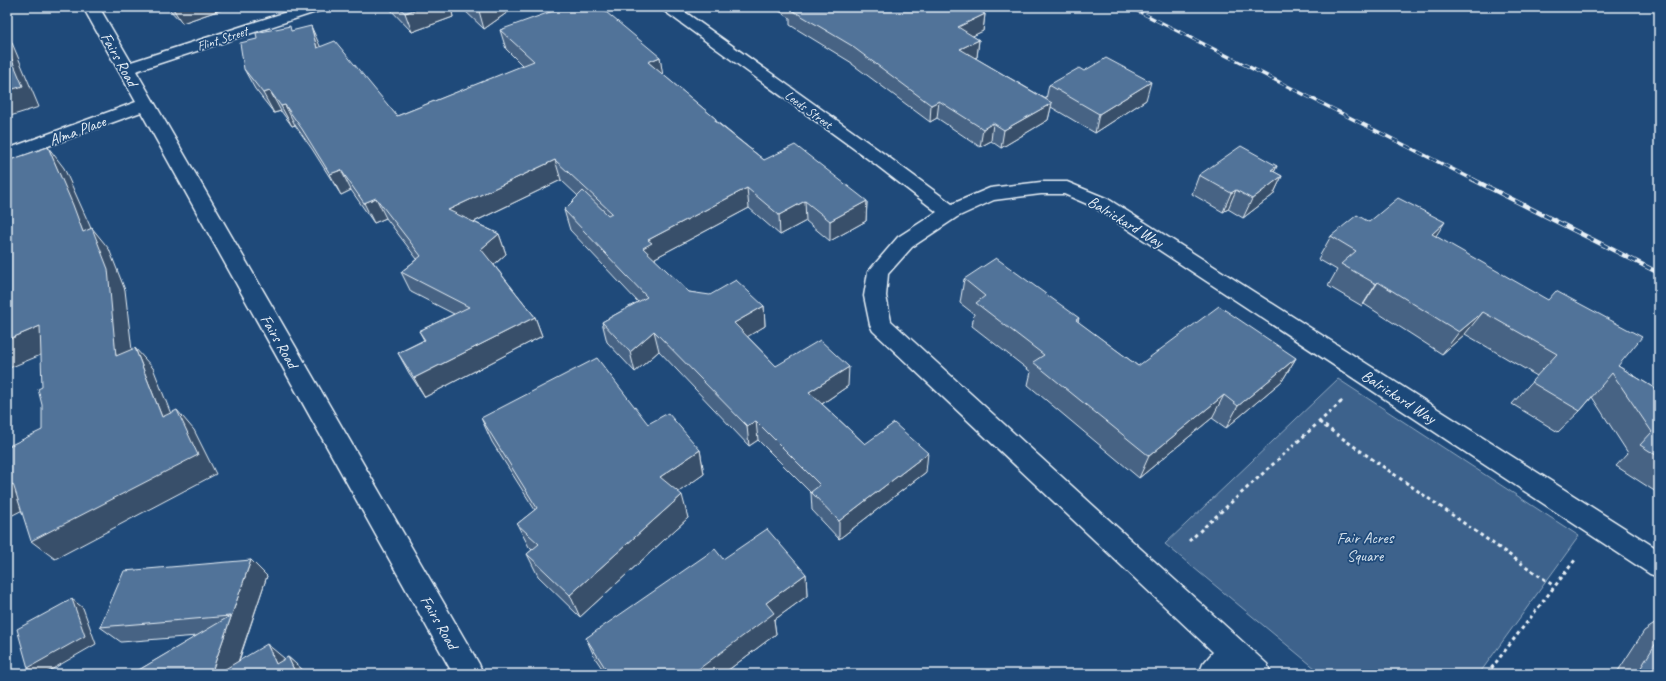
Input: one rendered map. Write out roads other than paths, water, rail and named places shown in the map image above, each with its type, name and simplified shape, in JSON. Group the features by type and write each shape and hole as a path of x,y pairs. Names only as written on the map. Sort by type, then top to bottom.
{"street":[{"name":"Fairs Road","path":"91,7 469,674"},
{"name":"Flint Street","path":"126,70 317,7"},
{"name":"Leeds Street","path":"668,7 881,160 950,212"},
{"name":"Alma Place","path":"7,155 146,104"},
{"name":"Balrickard Way","path":"1257,674 881,325 875,296 878,272 905,242 950,212 990,194 1041,188 1067,188 1101,203 1659,565"},
{"path":"1213,674 1232,652"}],"railway":[{"path":"1130,7 1474,180"},
{"path":"1472,179 1659,273"}],"park label":[{"name":"Fair Acres Square","path":"1365,546"}]}
